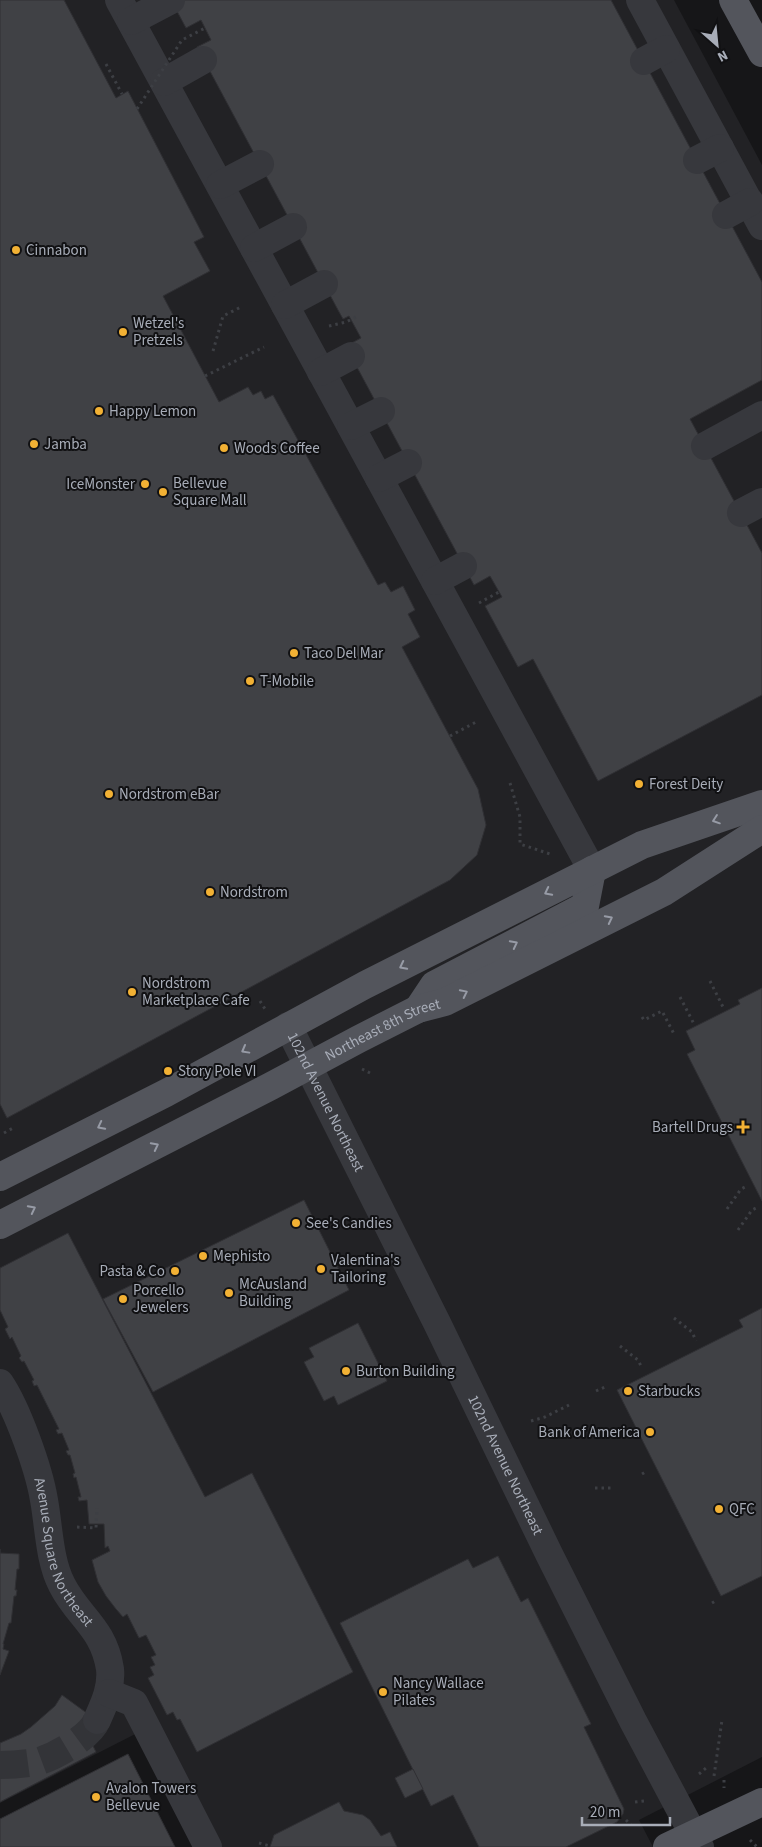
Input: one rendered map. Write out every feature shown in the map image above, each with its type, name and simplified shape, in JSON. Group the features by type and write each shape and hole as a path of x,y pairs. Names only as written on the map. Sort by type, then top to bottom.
{"main road":[{"path":"733,0 762,53"},
{"path":"2,1171 166,1092 288,1026 642,845 762,804"},
{"name":"Northeast 8th Street","path":"0,1225 418,1009 445,1002 664,892 762,829"},
{"path":"418,1009 434,985 585,906 592,870"},
{"path":"667,1847 697,1840 762,1802"}],"street":[{"path":"171,0 125,10 592,870"},
{"path":"640,0 655,55 709,154 746,214"},
{"path":"164,82 204,60"},
{"path":"220,185 260,164"},
{"path":"254,248 293,227"},
{"path":"285,305 324,284"},
{"path":"321,372 352,356"},
{"path":"351,426 380,411"},
{"path":"705,446 762,415"},
{"path":"379,478 408,462"},
{"path":"435,581 463,566"},
{"name":"102nd Avenue Northeast","path":"288,1026 437,1323 536,1528 633,1721 697,1840"},
{"name":"Avenue Square Northeast","path":"0,1383 18,1419 33,1459 44,1497 55,1569 62,1586 103,1642 110,1670 109,1693 97,1720"},
{"path":"109,1693 134,1703 208,1847"}],"path":[{"path":"136,109 182,40 205,28"},
{"path":"106,64 122,94"},
{"path":"213,351 223,316 241,307"},
{"path":"322,328 346,322 356,316"},
{"path":"205,376 264,347"},
{"path":"472,599 478,603 499,592"},
{"path":"450,736 480,720"},
{"path":"510,782 520,817 520,844 544,852"},
{"path":"710,981 724,1009"},
{"path":"680,997 694,1024"},
{"path":"642,1016 644,1020 662,1011 674,1034"},
{"path":"362,1069 370,1073"},
{"path":"4,1133 13,1128"},
{"path":"727,1208 741,1189 747,1186"},
{"path":"738,1230 752,1210 758,1207"},
{"path":"674,1318 692,1332 696,1341"},
{"path":"620,1346 638,1360 642,1368"},
{"path":"596,1391 605,1387"},
{"path":"531,1421 545,1417 569,1405"},
{"path":"642,1474 647,1472"},
{"path":"595,1488 614,1488"},
{"path":"77,1527 96,1528 97,1508"},
{"path":"712,1603 717,1600"},
{"path":"714,1776 722,1720"},
{"path":"699,1774 706,1768"},
{"path":"724,1780 724,1788"},
{"path":"635,1802 644,1801"},
{"path":"626,1820 631,1825"},
{"path":"749,1840 757,1847"},
{"path":"259,1843 270,1846"}],"shaded area":[{"path":"0,0 674,0 762,165 762,1757 639,1820 653,1847 210,1847 149,1727 0,1803"}],"building":[{"name":"Bellevue Square Mall","path":"0,0 64,0 116,98 128,91 204,237 194,242 210,271 163,296 219,402 248,387 253,395 261,391 265,399 273,395 378,585 385,582 391,592 403,586 415,610 408,614 420,637 402,647 478,789 486,825 477,855 450,880 7,1118 0,1104"},
{"path":"171,0 611,0 762,282 762,380 690,419 762,553 762,695 598,781 533,659 518,667 485,606 502,597 490,576 474,585 351,356 346,346 361,338 349,316 343,319 197,47 211,40 201,20 186,28"},
{"name":"Bartell Drugs","path":"762,988 762,1201 687,1054 695,1050 686,1031 740,1004 738,1000"},
{"name":"McAusland Building","path":"304,1200 349,1290 153,1392 103,1299"},
{"path":"68,1233 205,1497 252,1473 353,1672 197,1752 180,1719 177,1720 173,1712 167,1715 148,1678 154,1675 150,1667 155,1665 151,1657 156,1655 146,1635 139,1638 127,1614 123,1617 106,1596 98,1582 92,1560 110,1551 108,1546 105,1548 104,1524 89,1524 87,1500 79,1501 78,1497 81,1497 76,1477 74,1478 73,1474 75,1473 70,1455 66,1451 69,1450 62,1433 58,1434 56,1430 59,1429 37,1385 34,1386 32,1381 34,1380 24,1361 22,1362 19,1358 21,1356 12,1337 10,1339 5,1329 8,1327 0,1310 0,1268"},
{"name":"QFC","path":"762,1308 762,1576 721,1596 617,1390 743,1327 739,1320"},
{"name":"Burton Building","path":"358,1323 387,1381 338,1405 334,1396 324,1401 304,1362 314,1357 309,1348"},
{"path":"0,1553 19,1554 19,1569 17,1569 15,1590 17,1590 16,1596 14,1596 11,1623 9,1623 3,1644 3,1649 9,1651 0,1675"},
{"path":"498,1556 521,1602 528,1598 591,1724 584,1727 624,1809 617,1822 566,1847 479,1847 453,1795 431,1806 340,1623 468,1559 473,1568"},
{"path":"62,1695 99,1722 89,1738 96,1752 0,1802 0,1743 21,1734 31,1727 55,1706"},
{"name":"Avalon Towers Bellevue","path":"128,1754 175,1847 0,1847 0,1819"},
{"path":"413,1769 423,1789 405,1798 395,1778"},
{"path":"339,1802 344,1811 363,1815 370,1820 381,1836 390,1832 397,1847 270,1847 274,1835"}],"tunnel":[{"path":"0,1765 30,1763 47,1758 64,1750 88,1733 97,1720"}],"place":[{"name":"Cinnabon","path":"16,250"},
{"name":"Wetzel's Pretzels","path":"123,332"},
{"name":"Happy Lemon","path":"99,411"},
{"name":"Jamba","path":"34,444"},
{"name":"Woods Coffee","path":"224,448"},
{"name":"IceMonster","path":"145,484"},
{"name":"Bellevue Square Mall","path":"163,492"},
{"name":"Taco Del Mar","path":"294,653"},
{"name":"T-Mobile","path":"250,681"},
{"name":"Forest Deity","path":"639,784"},
{"name":"Nordstrom eBar","path":"109,794"},
{"name":"Nordstrom","path":"210,892"},
{"name":"Nordstrom Marketplace Cafe","path":"132,992"},
{"name":"Story Pole VI","path":"168,1071"},
{"name":"Bartell Drugs","path":"743,1127"},
{"name":"See's Candies","path":"296,1223"},
{"name":"Mephisto","path":"203,1256"},
{"name":"Valentina's Tailoring","path":"321,1269"},
{"name":"Pasta & Co","path":"175,1271"},
{"name":"McAusland Building","path":"229,1293"},
{"name":"Porcello Jewelers","path":"123,1299"},
{"name":"Burton Building","path":"346,1371"},
{"name":"Starbucks","path":"628,1391"},
{"name":"Bank of America","path":"650,1432"},
{"name":"QFC","path":"719,1509"},
{"name":"Nancy Wallace Pilates","path":"383,1692"},
{"name":"Avalon Towers Bellevue","path":"96,1797"}]}
